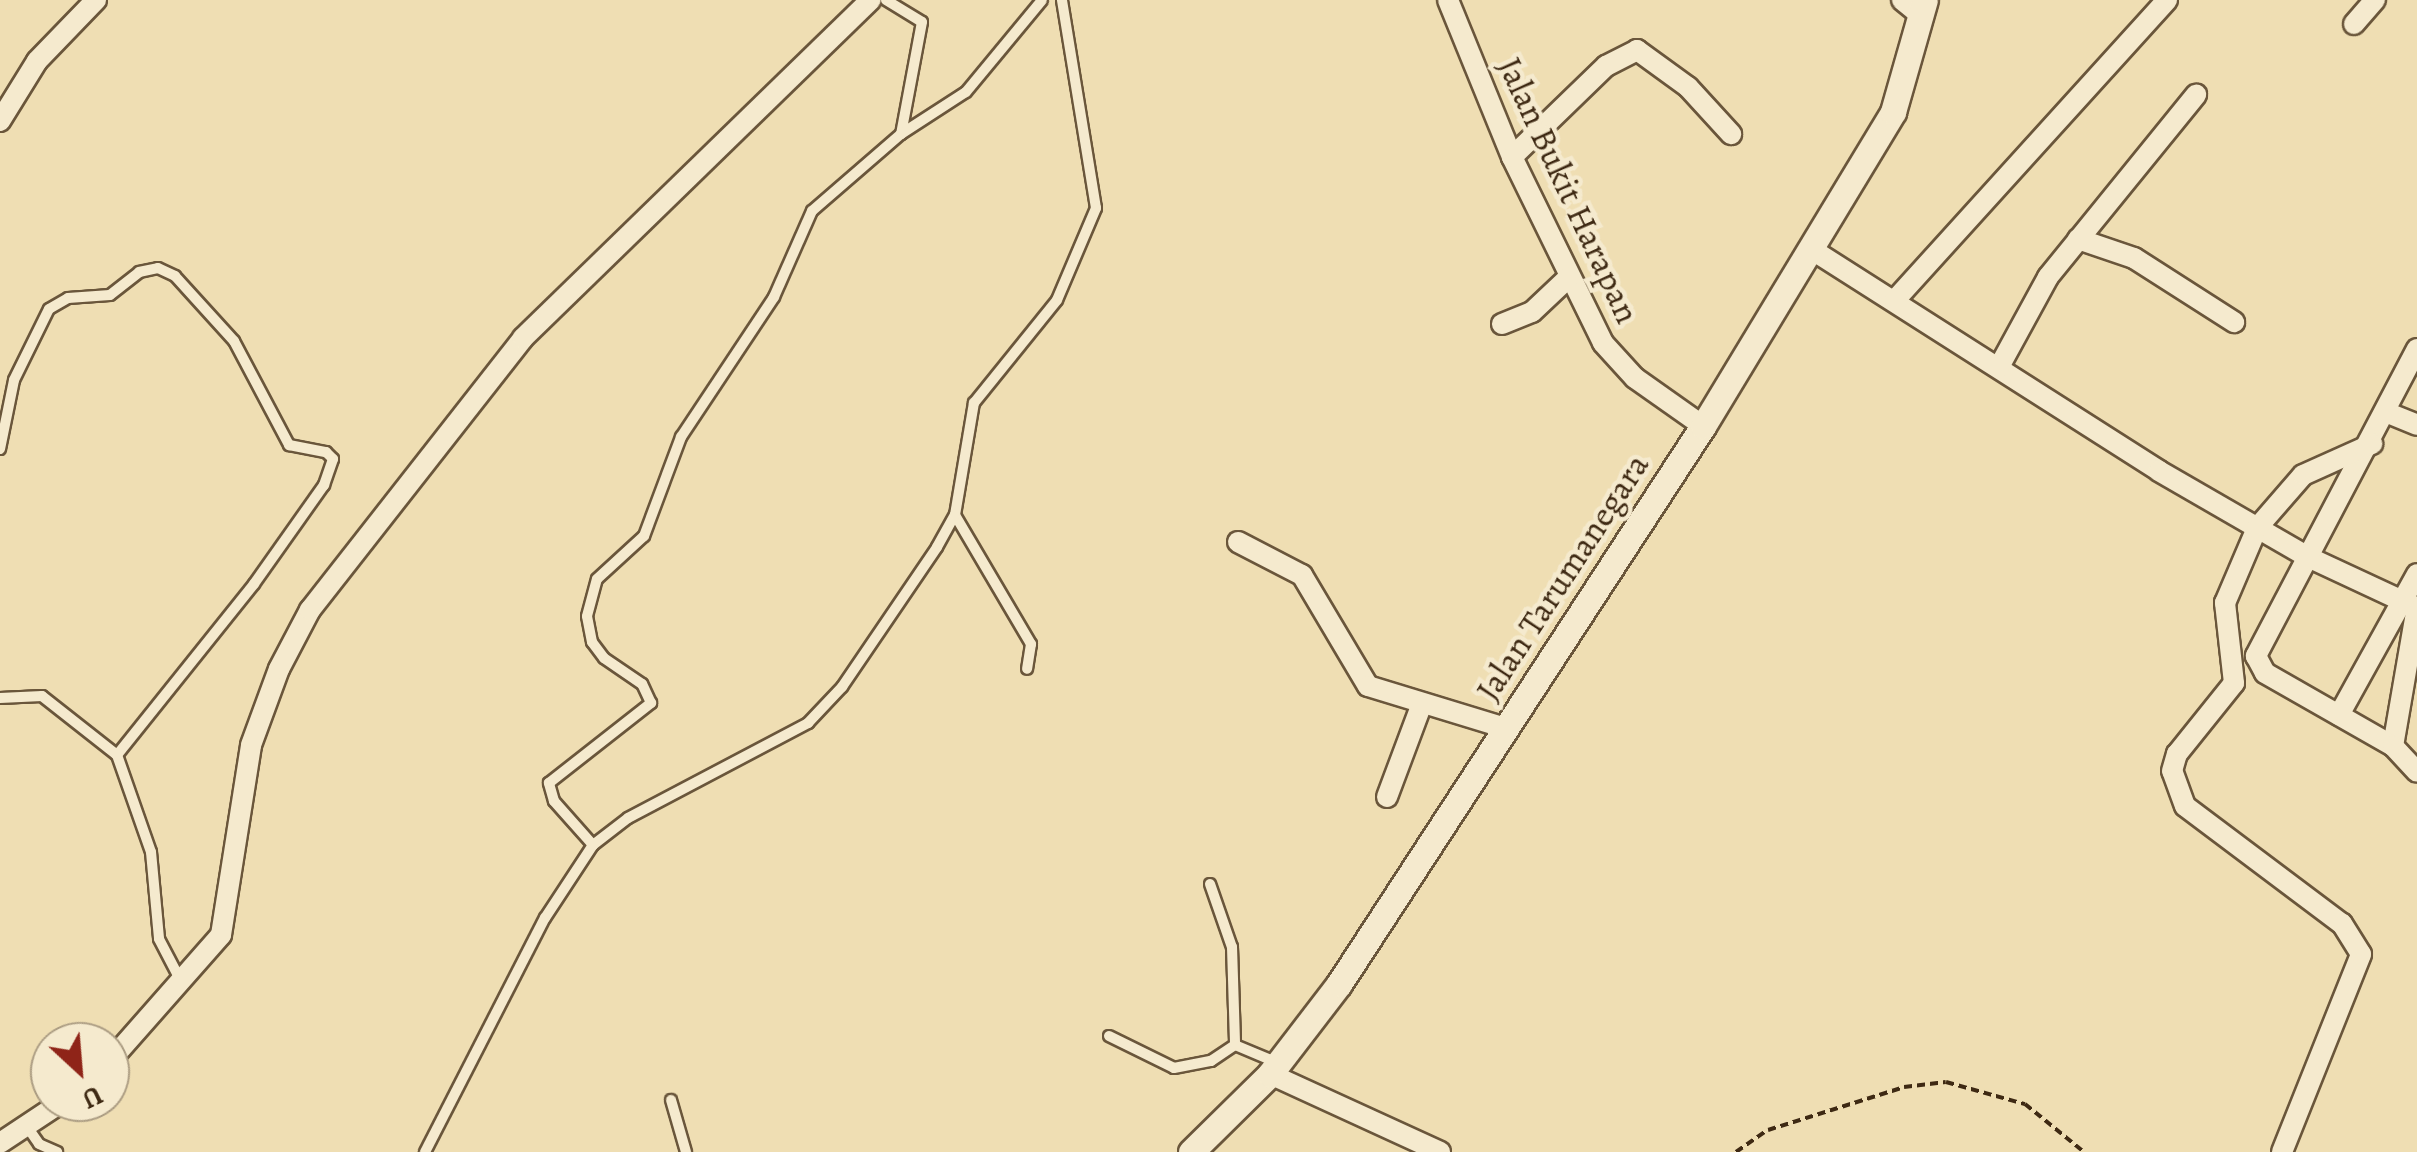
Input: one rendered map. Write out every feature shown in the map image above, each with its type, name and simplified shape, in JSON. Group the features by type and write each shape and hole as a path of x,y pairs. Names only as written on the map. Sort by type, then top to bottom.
{"street":[{"path":"0,121 37,61 96,0"},
{"path":"130,1040 183,985 226,922 251,745 310,610 524,338 871,0"},
{"name":"Jalan Bukit Harapan","path":"1448,0 1512,157 1569,277 1619,364 1703,426"},
{"path":"1895,300 2167,0"},
{"path":"2354,24 2375,0"},
{"name":"Jalan Tarumanegara","path":"1191,1152 1274,1068 1398,898 1703,426 1893,112 1915,5"},
{"path":"1512,157 1606,66 1637,50 1688,87 1730,134"},
{"path":"1999,367 2048,277 2196,95"},
{"path":"2078,239 2134,258 2234,322"},
{"path":"1812,249 2257,528 2308,558 2401,601 2416,613 2393,746"},
{"path":"1502,324 1532,312 1569,277"},
{"path":"2417,349 2372,444 2256,656 2265,673 2393,746 2417,772"},
{"path":"2388,412 2417,425"},
{"path":"2282,1152 2361,954 2342,924 2186,806 2172,771 2177,754 2234,683 2225,604 2257,528 2302,475 2372,444"},
{"path":"1238,542 1302,574 1364,683 1421,706 1505,728"},
{"path":"2339,714 2417,574"},
{"path":"1387,797 1421,706"},
{"path":"1274,1068 1440,1152"},
{"path":"0,1143 36,1122"}],"lane":[{"path":"886,0 922,22 901,134"},
{"path":"593,845 554,801 549,783 651,703 642,684 604,658 592,642 587,616 596,579 644,536 682,437 774,297 812,211 901,134 966,92 1042,0"},
{"path":"425,1152 546,918 593,845 628,818 808,723 842,686 955,515 974,404 1057,300 1096,208 1062,0"},
{"path":"0,449 14,380 49,309 68,298 110,295 139,272 158,268 175,276 234,341 288,445 326,452 333,459 324,486 254,584 118,756"},
{"path":"955,515 1030,644 1027,669"},
{"path":"0,698 42,696 118,756 150,852 159,939 183,985"},
{"path":"1210,884 1232,947 1235,1045"},
{"path":"1109,1036 1174,1068 1211,1061 1235,1045"},
{"path":"1235,1045 1274,1068"},
{"path":"671,1100 686,1152"},
{"path":"28,1128 39,1144 57,1152"}],"path":[{"path":"1736,1152 1768,1130 1904,1086 1946,1082 2024,1104 2084,1152"}]}
